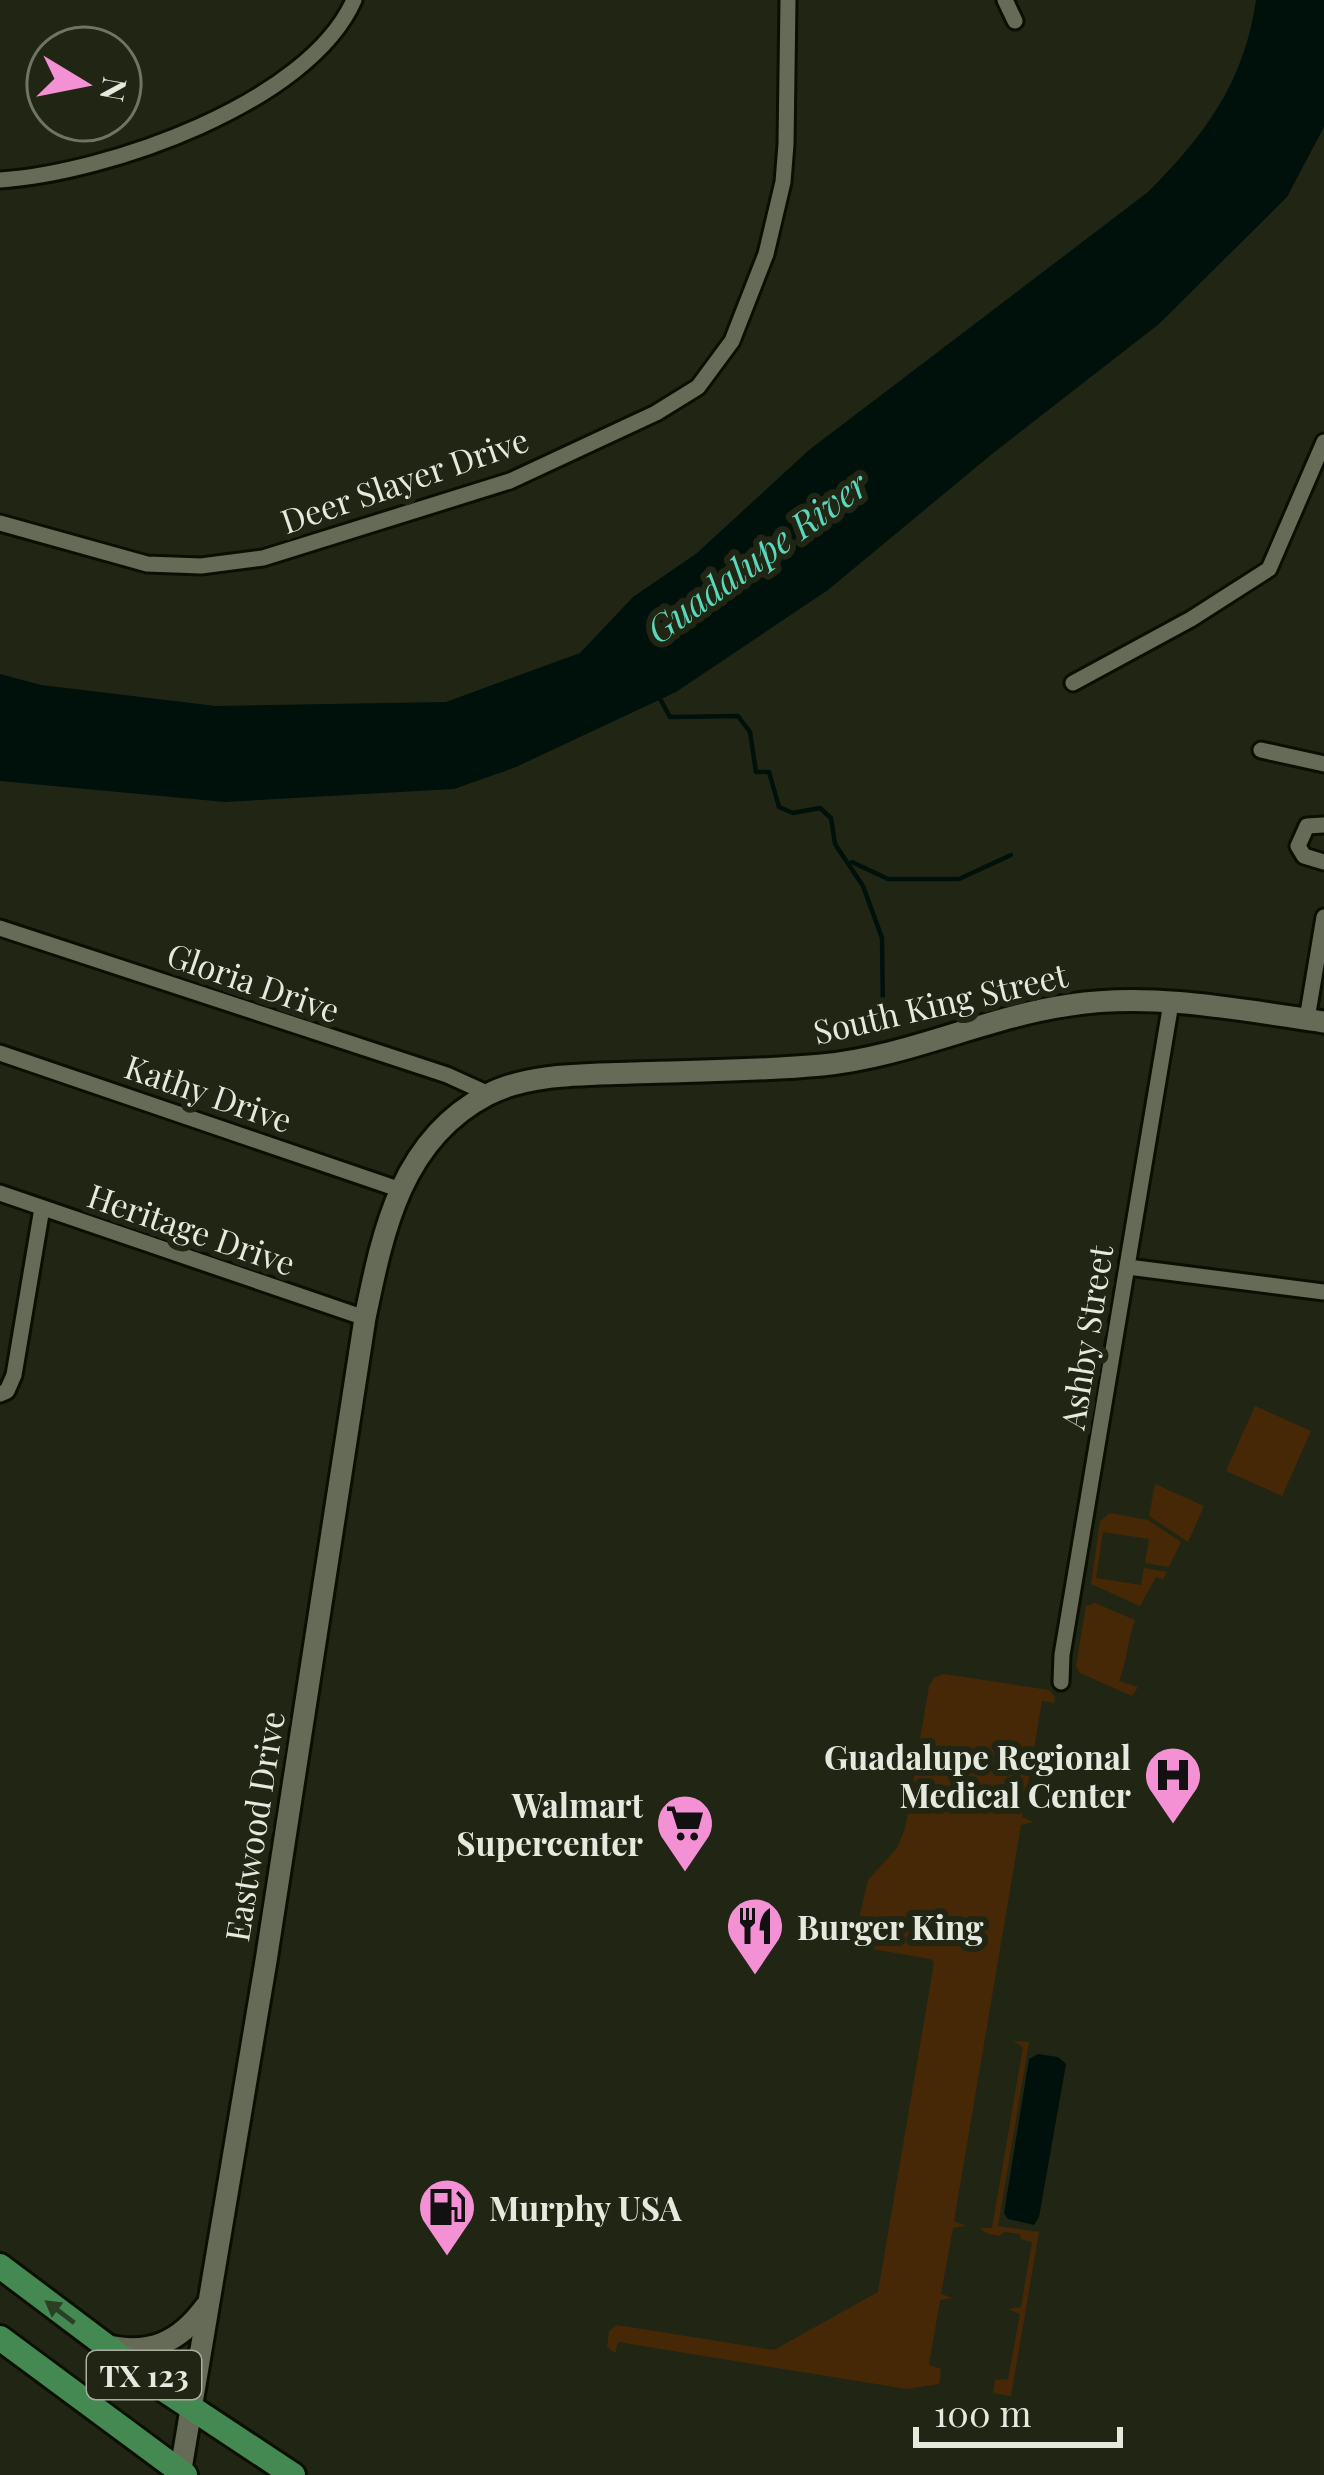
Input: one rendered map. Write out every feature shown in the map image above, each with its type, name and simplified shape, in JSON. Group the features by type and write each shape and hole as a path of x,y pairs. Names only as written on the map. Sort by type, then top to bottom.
{"main road":[{"name":"South King Street","path":"398,1189 426,1146 464,1110 489,1094 546,1078 829,1064 1069,1005 1137,1000 1316,1020"},
{"name":"Eastwood Drive","path":"182,2474 364,1318 398,1189"},
{"name":"TX 123","path":"0,2266 192,2409 293,2475"},
{"path":"104,2345 135,2350 162,2345 186,2330 210,2301"},
{"name":"TX 123","path":"0,2338 182,2474"}],"street":[{"path":"0,180 79,168 216,119 281,84 321,50 354,0"},
{"name":"Deer Slayer Drive","path":"0,524 147,564 201,566 262,558 510,481 656,413 698,386 732,341 766,254 786,144 788,0"},
{"path":"1005,0 1016,21"},
{"path":"1073,683 1249,585 1269,568 1324,442"},
{"path":"1303,490 1324,494"},
{"path":"1261,750 1324,764"},
{"path":"1324,825 1307,826 1298,846 1304,856 1324,862"},
{"path":"1316,1020 1324,917"},
{"name":"Gloria Drive","path":"0,928 447,1075 489,1094"},
{"name":"Ashby Street","path":"1061,1682 1171,1003"},
{"name":"Kathy Drive","path":"0,1053 398,1189"},
{"name":"Heritage Drive","path":"0,1193 364,1318"},
{"path":"3,1392 14,1375 42,1208"},
{"path":"1128,1267 1324,1292"}],"shaded area":[{"path":"1255,1406 1311,1431 1282,1496 1226,1471"},
{"path":"1155,1484 1204,1506 1188,1542 1149,1516"},
{"path":"1110,1513 1148,1520 1181,1542 1169,1567 1145,1563 1149,1539 1103,1532 1096,1578 1141,1585 1144,1568 1167,1572 1163,1579 1156,1577 1140,1606 1091,1584 1100,1521"},
{"path":"1095,1603 1135,1620 1119,1681 1138,1687 1132,1696 1080,1673 1076,1666 1086,1606"},
{"path":"945,1674 1049,1690 1055,1697 1054,1703 1042,1701 1027,1790 1037,1797 1026,1797 1022,1817 1033,1822 1021,1825 954,2221 966,2226 953,2228 941,2294 953,2298 940,2300 929,2365 941,2369 939,2384 907,2389 618,2342 615,2353 607,2347 609,2331 617,2325 774,2350 878,2292 934,1963 866,1948 855,1937 868,1880 897,1848 905,1829 929,1686"},
{"path":"1013,2041 1029,2042 998,2226 1039,2232 1011,2396 993,2393 995,2380 1008,2379 1020,2314 1008,2309 1021,2307 1032,2242 1021,2239 1020,2234 999,2236 981,2228 992,2228 1023,2047"}],"water":[{"name":"Guadalupe River","path":"1256,0 1324,0 1324,127 1287,197 1159,324 828,590 676,692 516,767 454,789 225,802 0,781 0,674 41,685 216,706 446,702 580,653 633,597 697,553 809,450 1148,192 1188,149 1219,105 1242,56"},
{"path":"1038,2054 1058,2057 1066,2064 1034,2225 1008,2219 1004,2213 1029,2059"}],"waterway":[{"path":"658,695 670,717 738,716 750,732 756,772 769,772 779,807 793,813 820,808 831,818 835,844 863,886 882,938 883,1015"},
{"path":"852,862 888,879 959,879 1011,855"}],"place":[{"name":"Guadalupe Regional Medical Center","path":"1173,1826"},
{"name":"Walmart Supercenter","path":"685,1874"},
{"name":"Burger King","path":"755,1977"},
{"name":"Murphy USA","path":"447,2258"}]}
